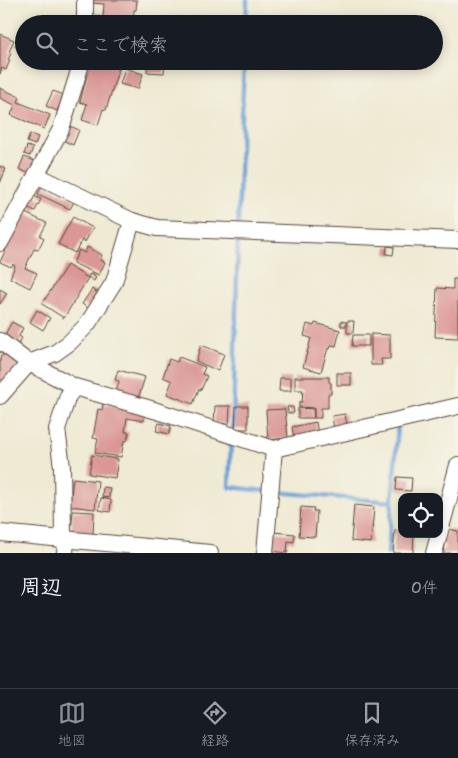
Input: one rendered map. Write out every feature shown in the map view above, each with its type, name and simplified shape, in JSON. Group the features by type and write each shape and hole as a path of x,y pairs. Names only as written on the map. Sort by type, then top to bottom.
{"street":[{"path":"85,15 86,0"},
{"path":"0,243 61,129 79,70"},
{"path":"36,175 132,221 156,228 458,240"},
{"path":"0,396 29,363 69,343 87,325 114,282 132,221"},
{"path":"0,341 29,363 75,387 154,410 274,449 458,406"},
{"path":"65,546 62,467 57,428 68,396 75,387"},
{"path":"265,553 274,449"},
{"path":"434,553 458,465"},
{"path":"0,533 65,546 210,553"}],"building":[{"path":"92,0 137,0 134,15 103,15 104,4 92,3"},
{"path":"0,34 14,40 9,52 11,53 8,60 10,60 6,70 2,68 0,74"},
{"path":"85,70 118,70 106,110 103,109 98,125 82,120 87,104 80,102 87,75 84,74"},
{"path":"124,70 143,74 138,89 120,84"},
{"path":"147,70 164,70 164,73 147,72"},
{"path":"0,88 20,97 18,102 50,115 44,129 11,115 15,105 0,98"},
{"path":"53,91 64,95 57,111 46,106"},
{"path":"70,126 79,130 73,145 63,140"},
{"path":"30,134 38,137 35,145 27,142"},
{"path":"27,146 33,148 30,156 24,154"},
{"path":"24,157 35,161 30,174 19,169"},
{"path":"0,166 6,169 0,183"},
{"path":"43,184 75,200 70,209 38,194"},
{"path":"32,195 41,199 35,211 27,207"},
{"path":"25,213 47,223 40,236 44,238 38,250 34,249 25,268 37,273 30,288 10,278 15,266 13,264 11,267 0,262 21,217"},
{"path":"73,217 93,228 85,242 82,240 75,253 58,244"},
{"path":"387,246 394,247 393,255 386,254"},
{"path":"87,247 102,255 100,260 105,262 99,275 73,263 79,250 85,253"},
{"path":"67,265 88,278 64,318 42,304"},
{"path":"90,274 96,277 94,281 88,277"},
{"path":"453,279 458,279 458,338 435,337 437,288 453,289"},
{"path":"0,289 7,293 0,304"},
{"path":"92,289 101,295 91,310 82,304"},
{"path":"37,310 50,318 43,330 30,322"},
{"path":"341,321 346,322 346,326 341,326"},
{"path":"347,321 354,321 353,333 347,333"},
{"path":"12,322 23,328 19,336 22,338 18,344 4,336"},
{"path":"315,323 340,330 336,346 331,345 330,349 328,348 321,372 303,367 311,338 304,336 307,324 314,326"},
{"path":"371,334 390,335 390,359 381,359 382,365 371,365"},
{"path":"353,335 369,335 369,346 352,346"},
{"path":"201,345 224,354 218,371 196,361"},
{"path":"5,352 19,365 4,382 0,378 0,358"},
{"path":"179,357 205,367 202,374 207,376 193,404 167,394 172,381 163,377 169,359 177,362"},
{"path":"118,370 145,377 138,399 116,392 119,381 115,380"},
{"path":"337,373 351,373 351,385 337,385"},
{"path":"295,377 329,377 331,394 328,394 328,408 321,408 321,418 314,418 314,408 299,407 299,402 302,402 303,390 295,390"},
{"path":"280,378 291,378 291,391 279,391"},
{"path":"103,404 145,410 144,421 127,418 125,432 129,432 127,441 124,441 121,457 95,453 98,439 93,438 98,409 102,410"},
{"path":"215,406 230,406 229,424 214,423"},
{"path":"236,406 248,406 248,429 235,429"},
{"path":"287,407 293,407 294,413 288,413"},
{"path":"298,408 313,409 314,418 298,418"},
{"path":"285,409 288,438 268,440 266,410"},
{"path":"345,414 347,426 334,429 332,416"},
{"path":"316,422 318,434 294,439 292,427"},
{"path":"159,423 171,426 169,434 156,431"},
{"path":"92,455 118,459 115,478 89,474"},
{"path":"397,477 412,478 411,491 396,490"},
{"path":"73,478 98,481 95,509 70,506"},
{"path":"103,487 110,488 109,498 102,497"},
{"path":"101,498 111,500 110,512 99,510"},
{"path":"354,505 374,507 371,543 351,541"},
{"path":"301,507 314,508 313,511 317,511 315,537 299,536"},
{"path":"73,511 94,512 93,534 71,532"},
{"path":"448,529 458,531 458,553 441,553 441,551 444,551 445,545 442,545"},
{"path":"395,530 398,530 398,538 414,538 413,553 393,553"},
{"path":"273,532 295,534 294,542 288,541 287,553 271,551"}],"waterway":[{"path":"246,15 247,0"},
{"path":"238,227 244,70"},
{"path":"233,429 238,236"},
{"path":"388,553 398,425"},
{"path":"231,439 229,487 266,491"},
{"path":"275,492 392,502"}]}
